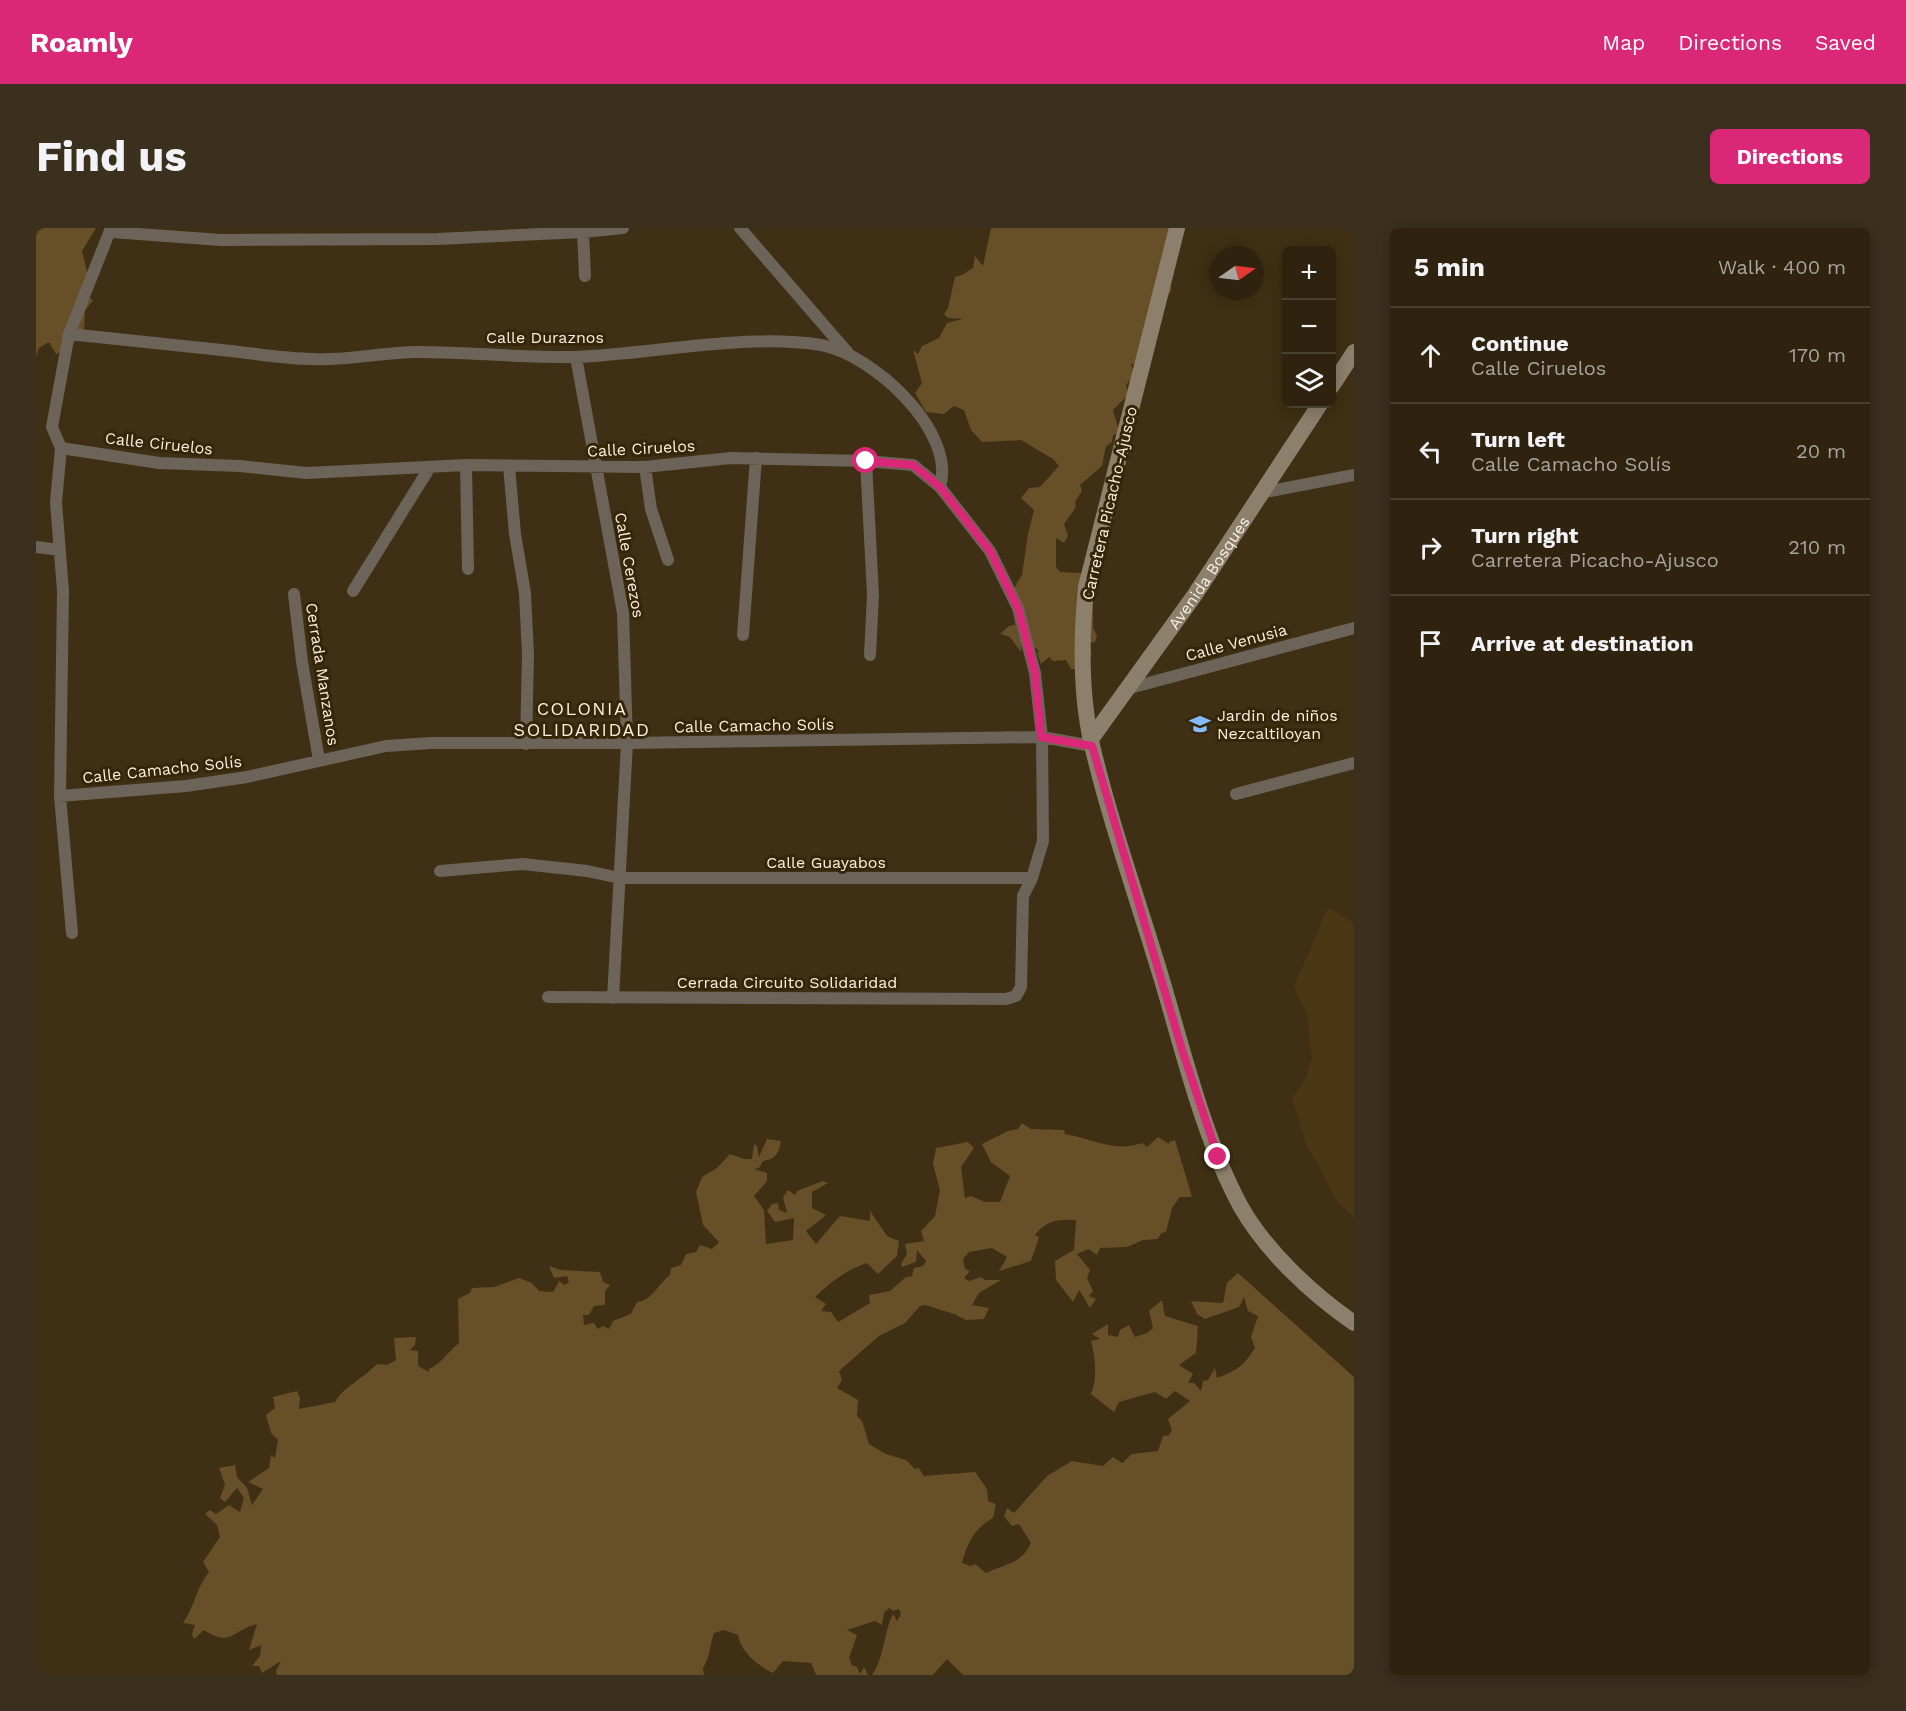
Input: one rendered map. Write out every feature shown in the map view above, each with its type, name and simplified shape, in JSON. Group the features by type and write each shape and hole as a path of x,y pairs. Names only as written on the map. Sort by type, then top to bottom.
{"main road":[{"name":"Carretera Picacho-Ajusco","path":"1177,228 1086,587 1083,664 1092,742 1183,1053 1218,1157 1241,1207 1276,1257 1354,1323"},
{"path":"1336,380 1354,352"},
{"name":"Avenida Bosques","path":"1092,742 1126,689 1194,596 1317,408"}],"street":[{"path":"72,933 60,796 63,591 56,502 61,448 52,427 69,334 111,230 221,240 437,239 623,228"},
{"path":"740,228 849,354"},
{"path":"583,232 585,276"},
{"name":"Calle Duraznos","path":"69,334 314,360 416,352 576,357 755,343 821,345 849,354 882,376 918,412 941,455 945,471 940,487"},
{"name":"Calle Cerezos","path":"576,357 623,613 627,743 613,998"},
{"name":"Calle Ciruelos","path":"61,448 159,463 240,466 307,473 466,465 645,467 731,458 910,464 940,487 990,551 1018,608 1035,673 1041,737 1043,841 1032,878 1023,896 1021,987"},
{"path":"743,635 756,458"},
{"path":"866,461 873,595 870,656"},
{"path":"466,465 468,569"},
{"path":"509,466 515,534 525,593 528,655 526,744"},
{"path":"645,467 651,509 668,560"},
{"path":"353,591 430,468"},
{"path":"1260,493 1354,475"},
{"path":"36,548 60,550"},
{"name":"Cerrada Manzanos","path":"294,594 302,662 319,760"},
{"name":"Calle Venusia","path":"1126,689 1354,627"},
{"name":"Calle Camacho Solís","path":"60,796 186,786 247,777 386,746 461,742 526,744 1041,737 1092,742"},
{"path":"1236,794 1354,763"},
{"name":"Calle Guayabos","path":"440,871 523,864 587,871 620,878 1032,878"},
{"name":"Cerrada Circuito Solidaridad","path":"548,997 1006,999 1016,996 1021,987"}],"shaded area":[{"path":"36,228 96,228 82,251 87,271 87,297 93,300 85,311 84,332 75,339 72,347 56,354 49,342 39,348 36,356"},
{"path":"991,228 1172,228 1171,291 1162,304 1138,367 1131,363 1134,375 1126,385 1129,394 1113,410 1120,434 1113,435 1112,442 1106,446 1102,466 1080,485 1082,491 1075,502 1076,507 1064,524 1068,536 1064,543 1056,538 1056,567 1060,572 1080,573 1093,580 1093,628 1097,636 1095,642 1089,643 1092,655 1089,656 1084,669 1071,669 1066,660 1053,661 1049,657 1041,664 1036,648 1029,649 1022,642 1021,652 1010,637 1000,634 1009,626 1015,625 1012,591 1022,575 1034,510 1021,498 1029,488 1040,487 1059,466 1053,459 1021,440 982,442 971,430 964,410 954,406 944,414 926,412 915,393 922,383 913,350 918,354 922,346 939,338 947,323 963,319 948,318 944,314 948,308 955,277 973,268 975,256 983,266"},
{"path":"1328,908 1354,923 1354,1218 1336,1199 1306,1143 1292,1099 1306,1078 1312,1058 1307,1014 1294,987"},
{"path":"1022,1123 1031,1129 1064,1130 1065,1134 1112,1146 1132,1146 1142,1143 1147,1147 1158,1137 1169,1144 1175,1140 1192,1197 1180,1197 1172,1208 1166,1232 1161,1233 1158,1239 1143,1240 1127,1247 1100,1248 1097,1255 1089,1249 1077,1254 1090,1270 1087,1278 1093,1291 1089,1296 1096,1299 1090,1308 1079,1290 1073,1302 1056,1280 1055,1261 1074,1250 1076,1220 1059,1220 1044,1226 1035,1235 1039,1237 1031,1261 999,1271 1007,1257 992,1248 969,1252 963,1259 965,1269 970,1271 964,1278 969,1281 981,1277 985,1280 1001,1280 979,1293 972,1305 989,1308 984,1319 966,1320 925,1305 920,1306 905,1323 879,1336 839,1371 842,1380 837,1388 858,1400 857,1416 862,1421 869,1444 886,1454 906,1460 915,1469 919,1468 924,1476 975,1472 987,1489 988,1501 996,1504 993,1518 981,1526 973,1537 962,1563 971,1566 975,1564 986,1573 1012,1562 1023,1555 1031,1543 1019,1524 1012,1526 1004,1516 1007,1508 1014,1513 1047,1476 1072,1461 1103,1466 1113,1457 1122,1463 1132,1454 1158,1451 1163,1436 1169,1435 1172,1430 1168,1419 1190,1401 1175,1391 1166,1399 1155,1392 1119,1402 1114,1412 1091,1394 1095,1361 1091,1341 1100,1339 1092,1334 1108,1324 1108,1335 1118,1337 1120,1330 1129,1325 1135,1337 1147,1333 1153,1328 1149,1311 1162,1300 1165,1316 1198,1326 1196,1353 1179,1365 1193,1374 1188,1383 1194,1383 1201,1391 1203,1381 1208,1380 1215,1368 1217,1378 1230,1372 1239,1367 1255,1348 1251,1337 1258,1316 1248,1311 1244,1297 1239,1307 1205,1319 1197,1314 1191,1301 1223,1303 1227,1283 1238,1273 1354,1377 1354,1675 963,1675 947,1659 933,1675 872,1675 893,1614 897,1621 901,1614 899,1609 893,1611 889,1608 884,1613 882,1625 875,1621 847,1630 857,1635 849,1658 852,1665 857,1667 860,1674 864,1667 868,1675 816,1675 811,1663 783,1661 773,1673 751,1657 742,1647 738,1635 724,1630 714,1633 709,1655 703,1668 704,1675 277,1675 276,1671 281,1661 262,1673 259,1666 252,1666 260,1656 261,1645 249,1650 257,1624 226,1638 220,1638 204,1630 194,1639 192,1634 195,1625 183,1623 209,1572 203,1562 220,1537 217,1525 205,1514 210,1510 216,1514 229,1505 240,1512 244,1498 237,1488 225,1502 220,1498 225,1485 219,1468 235,1465 237,1477 247,1488 252,1505 263,1489 248,1482 269,1468 271,1455 275,1458 278,1440 271,1433 266,1415 275,1408 273,1397 297,1391 300,1398 299,1409 335,1402 343,1392 377,1364 387,1365 396,1360 394,1338 416,1337 415,1345 410,1350 418,1351 418,1366 429,1372 429,1369 441,1361 459,1343 458,1299 470,1293 472,1288 494,1287 519,1278 532,1283 539,1291 553,1292 559,1281 565,1285 569,1282 567,1276 554,1278 549,1266 561,1270 600,1272 603,1282 610,1285 605,1291 605,1305 594,1306 589,1315 583,1315 584,1325 594,1323 598,1329 603,1326 609,1329 613,1321 631,1314 637,1302 651,1295 670,1275 671,1268 681,1265 686,1254 696,1252 700,1245 712,1249 719,1242 703,1225 696,1192 702,1177 717,1168 730,1154 752,1159 754,1144 757,1146 759,1157 767,1139 781,1141 776,1155 763,1161 759,1168 754,1169 767,1173 767,1181 754,1196 764,1210 766,1244 793,1240 794,1218 775,1222 767,1211 772,1204 778,1203 779,1210 787,1213 783,1197 788,1190 795,1195 797,1191 823,1181 828,1183 812,1192 812,1208 826,1215 806,1231 816,1244 840,1216 870,1221 870,1211 887,1236 899,1241 897,1256 878,1274 867,1263 839,1277 815,1297 826,1304 821,1311 831,1312 838,1322 870,1303 869,1295 890,1291 906,1277 912,1276 914,1268 923,1266 926,1261 917,1250 916,1262 902,1267 901,1264 907,1254 905,1244 924,1241 921,1231 935,1216 940,1190 933,1164 936,1148 968,1142 974,1148 961,1167 965,1198 971,1196 985,1202 1000,1202 1010,1176 991,1162 982,1144 1008,1131 1018,1129"}],"place":[{"name":"Jardin de niños Nezcaltiloyan","path":"1200,724"}],"district":[{"name":"COLONIA SOLIDARIDAD","path":"582,719"}],"route":[{"path":"866,461 913,465 940,487 990,551 1018,608 1035,673 1041,737 1092,746 1183,1053 1218,1157"}]}
